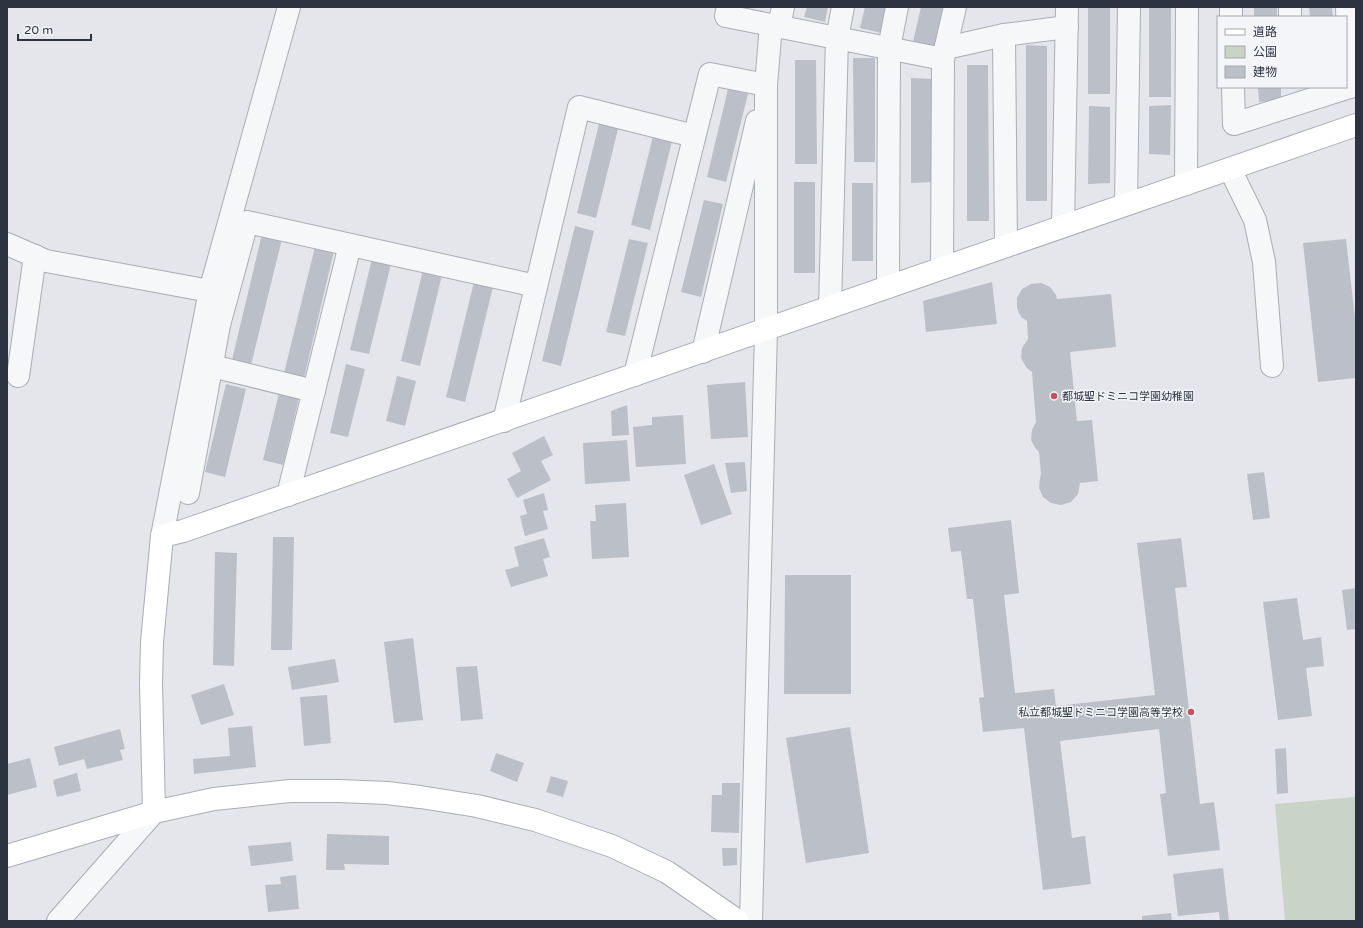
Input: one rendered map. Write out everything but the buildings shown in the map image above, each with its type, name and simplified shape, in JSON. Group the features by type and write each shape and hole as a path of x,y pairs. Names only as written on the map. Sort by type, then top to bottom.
{"street":[{"path":"58,921 154,812 151,683 152,642 162,536 210,291 289,7"},
{"path":"728,7 726,16 777,20 837,38 888,48 945,54 1067,17 1063,226"},
{"path":"830,307 837,38 843,7"},
{"path":"888,287 888,48 897,7"},
{"path":"942,268 945,54 955,7"},
{"path":"1126,204 1129,7"},
{"path":"1186,184 1187,7"},
{"path":"1347,7 1353,86"},
{"path":"703,352 766,84 777,20"},
{"path":"1004,35 1006,246"},
{"path":"635,375 710,74 766,84"},
{"path":"751,921 766,330 766,84"},
{"path":"1233,88 1234,124 1293,96 1341,88"},
{"path":"504,420 579,106 694,136"},
{"path":"162,536 183,531 288,495 1356,125"},
{"path":"1230,169 1255,220 1264,262 1272,366"},
{"path":"188,493 219,325 248,222 536,286"},
{"path":"7,244 46,261 210,291"},
{"path":"288,495 350,245"},
{"path":"18,376 35,256"},
{"path":"212,366 314,391"},
{"path":"7,856 154,812 214,799 290,791 387,793 477,806 535,820 612,846 667,872 738,921"}],"green space":[{"path":"1356,797 1356,921 1285,921 1275,804"}],"place":[{"name":"都城聖ドミニコ学園幼稚園","path":"1054,396"},
{"name":"私立都城聖ドミニコ学園高等学校","path":"1191,712"}]}
